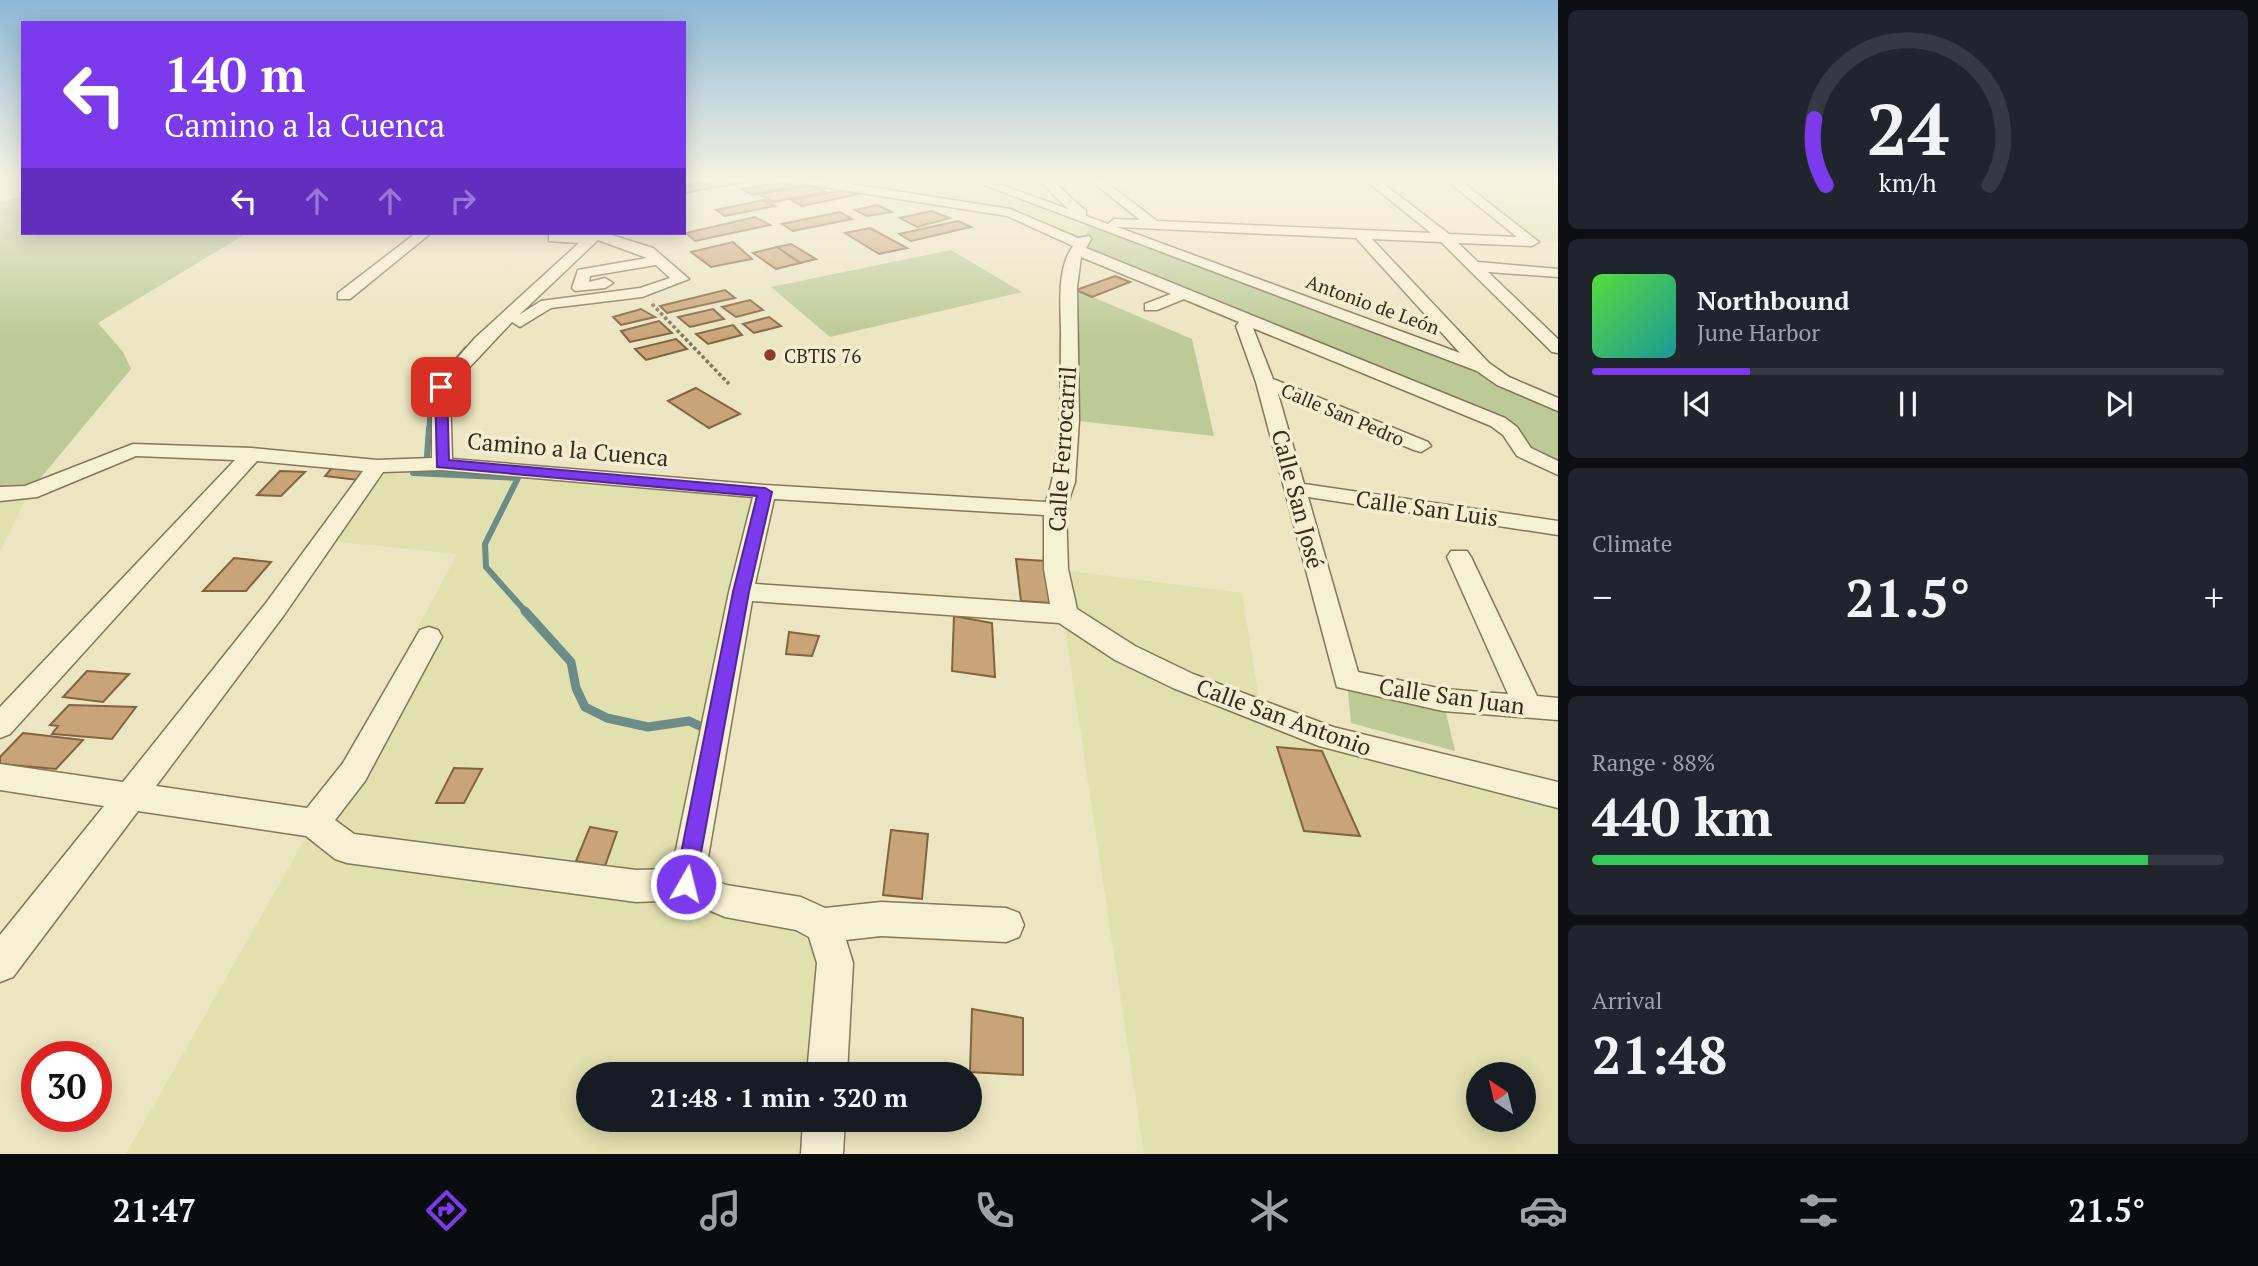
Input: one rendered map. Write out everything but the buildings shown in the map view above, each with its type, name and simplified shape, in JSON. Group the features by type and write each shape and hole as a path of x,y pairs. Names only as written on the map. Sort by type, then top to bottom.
{"street":[{"path":"1044,232 1077,250 1180,296 1492,428 1510,431 1524,452 1558,469"},
{"name":"Calle Ferrocarril","path":"1065,614 1056,569 1055,509 1064,482 1069,420 1069,287 1077,250 1087,232"},
{"name":"Antonio de León","path":"1118,232 1483,367"},
{"path":"1296,232 1532,242 1519,232"},
{"path":"1437,232 1558,348"},
{"path":"344,296 421,235"},
{"path":"1361,235 1483,367 1503,381 1558,405"},
{"path":"442,464 441,387 501,324 595,236"},
{"path":"501,324 523,322 547,304 642,292 681,279 648,251 595,236 554,238"},
{"path":"659,260 583,273 580,288 671,271"},
{"path":"1475,266 1558,273"},
{"path":"1151,307 1180,296"},
{"name":"Calle San José","path":"1246,324 1296,489 1347,680"},
{"path":"1537,327 1558,329"},
{"name":"Calle San Pedro","path":"1265,382 1421,446"},
{"name":"Camino a la Cuenca","path":"0,494 29,492 133,450 252,454 377,466 442,464 765,492 1055,509"},
{"path":"0,726 252,454"},
{"path":"0,964 275,609 377,466"},
{"name":"Calle San Luis","path":"1296,489 1558,528"},
{"path":"686,884 741,592 765,492"},
{"path":"1459,557 1528,707"},
{"path":"741,592 1065,614"},
{"name":"Calle San Antonio","path":"1065,614 1125,653 1183,681 1329,738 1558,795"},
{"path":"314,823 354,772 429,637"},
{"name":"Calle San Juan","path":"1347,680 1443,700 1558,709"},
{"path":"0,777 314,823 347,848 636,886 686,884 725,901 801,914 823,926 881,919 1006,925"},
{"path":"823,926 835,963 828,1062"},
{"path":"822,1154 823,1132"}],"path":[{"path":"642,292 729,384"}],"green space":[{"path":"0,232 21,232 21,235 244,235 98,323 123,352 131,369 29,492 0,493"},
{"path":"1053,232 1087,232 1081,244"},
{"path":"1118,232 1483,367 1558,405 1558,469 1537,459 1510,431 1492,428 1176,298 1183,295 1077,250 1087,233"},
{"path":"1519,232 1558,232 1558,242 1532,242"},
{"path":"951,250 1022,292 830,337 771,287"},
{"path":"1069,287 1192,339 1214,436 1069,420"},
{"path":"442,464 765,492 686,883 823,926 835,963 828,1062 576,1062 576,1132 823,1132 822,1154 126,1154 314,823 457,554 329,541 377,466"},
{"path":"29,492 0,552 0,494"},
{"path":"1056,569 1242,593 1261,712 1558,795 1558,1154 1144,1154"},
{"path":"1347,680 1443,700 1455,751 1351,723"}],"waterway":[{"path":"444,374 466,349"},
{"path":"429,430 431,391 437,383"},
{"path":"427,456 429,428"},
{"path":"413,473 518,478 485,544 486,567 527,613"},
{"path":"525,611 571,662 576,688 585,707 607,718 648,727 689,721 704,728"}],"place":[{"name":"CBTIS 76","path":"770,355"}],"route":[{"path":"441,387 442,464 765,492 741,592 686,884"}]}
